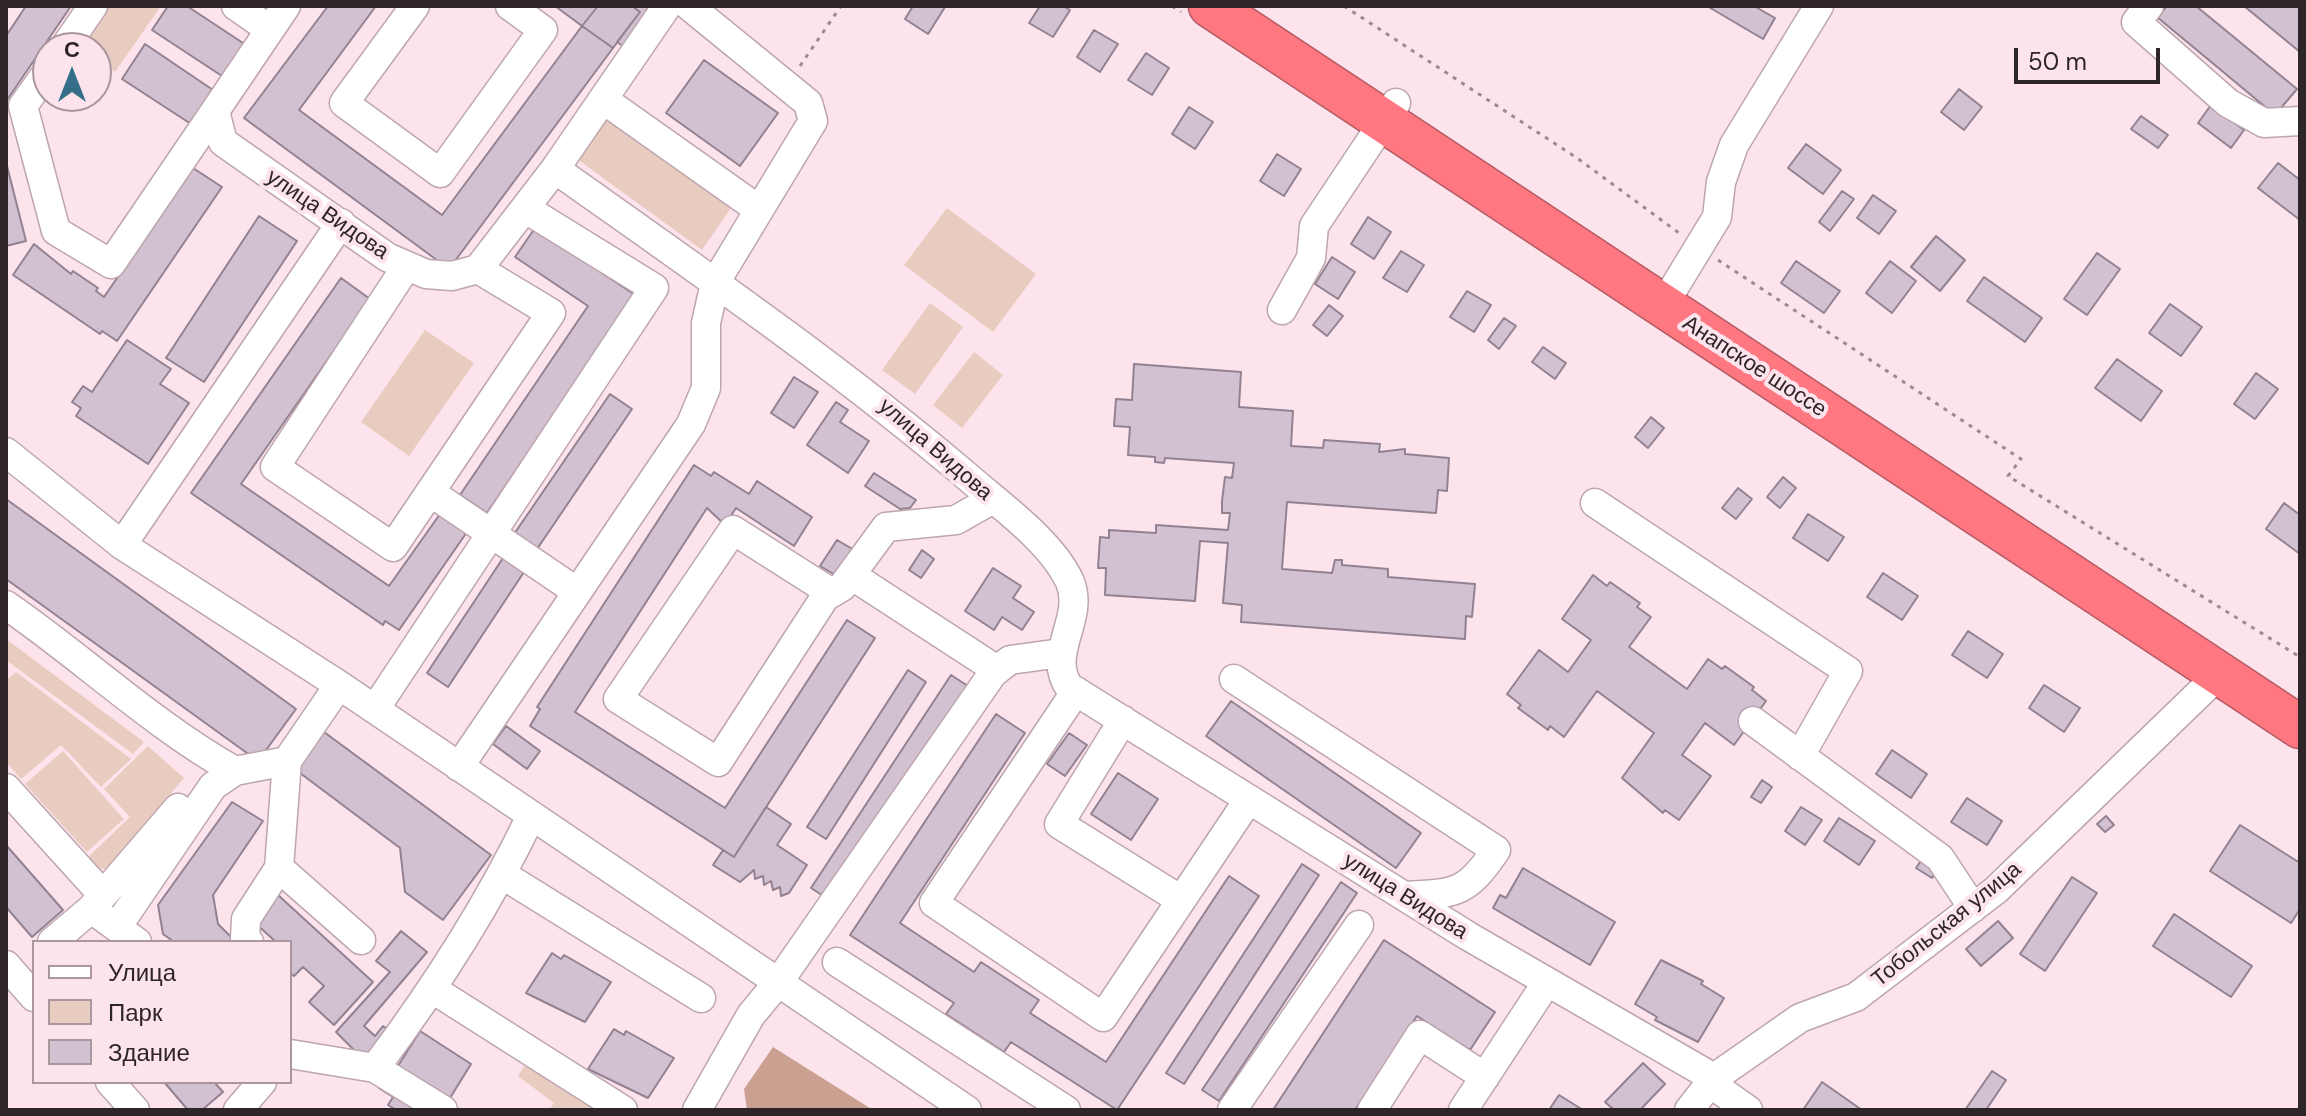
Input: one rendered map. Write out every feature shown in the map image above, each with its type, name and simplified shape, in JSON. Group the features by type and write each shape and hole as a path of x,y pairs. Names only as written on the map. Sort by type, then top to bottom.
{"highway":[{"name":"Анапское шоссе","path":"1210,6 1675,286 2300,696"},
{"path":"1248,6 1390,112"},
{"name":"Анапское шоссе","path":"1390,112 2300,727"}],"street":[{"path":"75,32 93,6"},
{"path":"236,6 269,29"},
{"path":"32,93 23,106 56,231 111,264 286,6"},
{"path":"415,6 344,103 440,173 543,30 510,6"},
{"path":"406,267 275,467 393,547 551,313 478,269 555,169 667,6"},
{"path":"459,767 691,424 706,388 707,314 715,283 813,121 808,103 689,6"},
{"path":"1675,286 1717,217 1721,182 1734,145 1819,6"},
{"path":"2149,6 2136,22 2228,103 2264,123 2300,120"},
{"path":"604,100 758,209"},
{"name":"улица Видова","path":"215,111 223,142 406,267 426,274 452,276 478,269"},
{"path":"1282,310 1311,258 1314,226 1390,112"},
{"name":"улица Видова","path":"555,169 874,397 1036,536 1070,582 1075,611 1061,653"},
{"path":"375,709 489,532 654,288 526,209"},
{"path":"122,545 341,223"},
{"path":"6,452 122,545 375,709 780,980 967,1110"},
{"path":"430,492 576,591"},
{"path":"993,499 956,520 886,527 841,584 825,597 718,762 618,699 733,530 841,584 997,670"},
{"path":"1595,503 1848,671 1800,756"},
{"path":"6,605 226,766 287,761"},
{"path":"697,1110 751,1015 780,980 997,670 1010,660 1061,653 1062,676 1076,691 934,903 1103,1017 1249,799"},
{"name":"Тобольская улица","path":"1689,1110 1712,1080 1800,1018 1856,997 1973,908 2206,687 2216,673"},
{"path":"1234,679 1496,850 1482,872 1456,893 1405,896"},
{"path":"247,940 246,919 279,868 287,761 339,685"},
{"name":"улица Видова","path":"1076,691 1405,896 1712,1080 1748,1110"},
{"path":"1123,720 1059,824 1181,900"},
{"path":"1753,721 1940,858 1973,908"},
{"path":"54,940 97,902 226,766"},
{"path":"6,788 127,935 226,766"},
{"path":"375,1068 434,990 503,875 531,816"},
{"path":"279,868 361,940"},
{"path":"503,875 701,998"},
{"path":"1232,1110 1359,925"},
{"path":"837,962 1066,1110"},
{"path":"18,966 32,993"},
{"path":"1463,1110 1547,982"},
{"path":"434,990 623,1110"},
{"path":"1372,1110 1420,1035 1485,1077"},
{"path":"292,1054 375,1068 443,1110"},
{"path":"112,1084 135,1110"},
{"path":"238,1110 260,1084"}],"path":[{"path":"787,85 841,6"},
{"path":"1344,6 1577,158 1699,248 2021,459 2008,476 2300,657"}],"green space":[{"path":"103,6 161,6 115,72 112,70 112,32 86,32"},
{"path":"608,117 733,205 702,250 577,159"},
{"path":"947,208 1036,274 993,332 904,265"},
{"path":"930,303 963,327 915,394 882,370"},
{"path":"425,330 474,363 409,456 361,422"},
{"path":"974,352 1003,375 962,428 933,405"},
{"path":"6,639 144,742 133,754 6,660"},
{"path":"16,672 131,759 101,787 61,745 21,779 6,762 6,680"},
{"path":"148,746 184,778 106,869 94,868 86,859 130,817 104,789"},
{"path":"63,751 124,819 87,852 25,784"},
{"path":"529,1058 612,1110 549,1110 554,1103 518,1076"}],"shaded area":[{"path":"773,1047 873,1110 747,1110 744,1089"}],"building":[{"path":"26,6 71,6 53,32 32,32 32,63 7,100 6,36"},
{"path":"168,6 187,6 246,45 225,78 152,30"},
{"path":"328,6 376,6 299,110 442,215 582,26 613,48 449,269 244,118"},
{"path":"555,6 598,6 582,26"},
{"path":"598,6 632,6 640,12 613,48 582,26"},
{"path":"632,6 654,6 623,46 617,42 640,12"},
{"path":"913,6 945,7 928,34 905,19"},
{"path":"1040,6 1063,6 1070,10 1053,37 1029,23"},
{"path":"1707,6 1754,6 1775,18 1763,39"},
{"path":"2167,6 2196,6 2297,89 2275,115 2157,17"},
{"path":"2244,6 2300,6 2300,52"},
{"path":"1094,30 1118,44 1100,72 1077,57"},
{"path":"145,44 216,92 194,126 122,79"},
{"path":"1146,53 1169,68 1152,95 1128,80"},
{"path":"704,60 778,113 740,166 666,113"},
{"path":"1959,89 1982,107 1964,130 1941,112"},
{"path":"2211,105 2244,130 2231,148 2198,123"},
{"path":"1189,107 1213,122 1195,149 1172,134"},
{"path":"2141,116 2168,135 2158,148 2131,129"},
{"path":"1806,144 1841,170 1823,194 1788,168"},
{"path":"1277,154 1301,169 1284,196 1260,181"},
{"path":"6,162 26,241 6,246"},
{"path":"2278,163 2300,180 2300,220 2258,188"},
{"path":"193,168 222,187 117,341 102,331 100,334 13,275 34,244 71,274 73,271 98,288 96,291 104,297"},
{"path":"1842,191 1854,199 1830,231 1819,222"},
{"path":"1873,195 1896,211 1879,234 1857,218"},
{"path":"259,216 297,241 204,382 166,358"},
{"path":"1368,217 1391,232 1374,259 1351,244"},
{"path":"535,228 635,295 487,513 460,495 588,306 515,257"},
{"path":"1936,236 1965,260 1940,291 1911,267"},
{"path":"1401,251 1424,265 1407,292 1383,278"},
{"path":"2097,253 2120,269 2087,315 2064,299"},
{"path":"1332,257 1355,272 1338,299 1315,284"},
{"path":"1796,261 1840,291 1824,313 1781,283"},
{"path":"1890,261 1916,281 1892,313 1866,293"},
{"path":"1984,277 2042,318 2025,342 1967,301"},
{"path":"341,278 370,299 241,484 389,586 440,514 467,532 399,630 385,621 383,625 191,493"},
{"path":"1467,291 1491,305 1474,332 1450,317"},
{"path":"2170,304 2202,327 2181,356 2149,333"},
{"path":"1329,305 1343,316 1327,336 1313,325"},
{"path":"1504,318 1516,326 1499,349 1488,340"},
{"path":"127,340 171,369 160,384 189,403 148,464 76,416 81,408 72,402 83,386 92,392"},
{"path":"1543,347 1566,363 1555,379 1532,362"},
{"path":"2117,359 2162,391 2141,421 2095,388"},
{"path":"1134,364 1241,372 1239,407 1293,411 1291,446 1323,448 1324,440 1380,444 1379,452 1405,449 1405,454 1449,458 1447,491 1438,490 1436,513 1287,502 1282,569 1332,573 1335,560 1342,560 1342,565 1388,569 1388,577 1475,584 1472,617 1466,616 1465,639 1241,622 1242,605 1223,603 1228,543 1200,541 1195,601 1105,595 1106,568 1098,568 1100,537 1109,538 1109,530 1156,533 1156,525 1228,530 1230,513 1222,513 1222,501 1225,477 1232,478 1234,463 1165,458 1164,463 1155,462 1155,457 1128,455 1130,427 1114,426 1116,399 1132,400"},
{"path":"2256,373 2278,389 2255,419 2234,404"},
{"path":"794,377 818,392 794,428 771,413"},
{"path":"610,394 632,409 535,552 512,537"},
{"path":"836,402 848,410 840,422 869,441 848,473 807,445"},
{"path":"1651,417 1664,428 1648,448 1635,437"},
{"path":"694,465 711,476 714,472 749,494 757,481 812,517 794,546 736,508 725,525 707,508 575,712 725,808 847,620 875,638 734,857 530,726 540,709 537,707"},
{"path":"874,473 916,500 910,508 900,509 865,486"},
{"path":"1783,477 1796,488 1780,508 1767,497"},
{"path":"1738,488 1752,499 1736,519 1722,508"},
{"path":"6,499 296,709 258,761 6,579"},
{"path":"2284,503 2300,515 2300,554 2266,529"},
{"path":"1808,514 1844,537 1828,561 1793,538"},
{"path":"837,540 856,551 839,577 820,566"},
{"path":"922,550 934,559 921,578 909,570"},
{"path":"503,558 524,572 448,687 427,673"},
{"path":"993,568 1021,586 1013,598 1034,612 1022,630 1002,617 994,630 965,611"},
{"path":"1883,573 1918,596 1902,620 1867,597"},
{"path":"1593,575 1607,586 1610,582 1640,603 1637,607 1651,617 1629,647 1687,689 1708,659 1722,669 1725,666 1754,687 1752,690 1766,701 1734,745 1705,723 1682,755 1711,776 1679,820 1665,810 1663,813 1622,778 1654,733 1597,691 1564,737 1550,726 1548,730 1518,708 1521,705 1507,694 1539,650 1568,672 1591,640 1562,619"},
{"path":"1968,631 2003,654 1987,678 1952,655"},
{"path":"908,670 926,682 826,839 807,827"},
{"path":"951,675 971,688 831,901 811,888"},
{"path":"2044,685 2080,708 2064,732 2029,708"},
{"path":"1231,701 1421,833 1396,868 1206,736"},
{"path":"996,714 1025,733 900,923 974,972 981,962 1039,1000 1030,1013 1106,1062 1229,876 1259,896 1117,1110 1011,1042 1004,1052 946,1014 954,1003 850,935"},
{"path":"506,726 540,751 527,769 493,744"},
{"path":"324,732 491,855 443,920 405,892 400,848 296,770"},
{"path":"1069,733 1087,745 1065,776 1047,764"},
{"path":"1892,750 1927,774 1911,798 1876,774"},
{"path":"1118,773 1158,799 1131,840 1091,814"},
{"path":"1762,780 1772,787 1761,803 1751,797"},
{"path":"1967,798 2002,821 1987,845 1951,822"},
{"path":"232,802 263,821 213,895 218,924 234,940 171,940 163,934 158,905"},
{"path":"766,807 791,824 777,845 807,865 789,893 781,896 780,887 773,890 771,881 764,885 763,876 755,879 754,870 740,882 713,865 723,850 734,857"},
{"path":"1801,807 1822,820 1805,845 1785,831"},
{"path":"2106,816 2114,825 2105,832 2097,824"},
{"path":"1839,818 1875,841 1859,865 1824,841"},
{"path":"2240,825 2300,863 2300,909 2291,923 2210,871"},
{"path":"6,845 63,910 32,937 6,907"},
{"path":"1922,859 1938,869 1932,878 1916,868"},
{"path":"1302,864 1319,875 1184,1084 1166,1073"},
{"path":"1523,868 1615,922 1590,965 1493,908 1500,895 1506,898"},
{"path":"2072,877 2097,893 2045,971 2020,954"},
{"path":"1341,882 1357,893 1219,1101 1202,1090"},
{"path":"278,895 373,982 334,1025 309,1002 324,986 303,967 292,974 292,940 274,940 254,922"},
{"path":"2174,914 2252,966 2231,997 2153,946"},
{"path":"1998,921 2013,938 1981,966 1966,949"},
{"path":"401,931 427,952 364,1026 375,1036 383,1026 392,1032 371,1053 359,1055 336,1032 390,972 376,961"},
{"path":"1384,940 1495,1012 1470,1050 1417,1016 1355,1110 1273,1110"},
{"path":"552,953 561,959 564,955 611,982 585,1022 526,993"},
{"path":"1661,960 1703,981 1701,984 1724,998 1698,1042 1655,1020 1657,1017 1635,1004"},
{"path":"614,1029 624,1035 626,1031 674,1058 648,1098 588,1069"},
{"path":"420,1031 471,1064 450,1098 398,1066"},
{"path":"1643,1063 1665,1084 1640,1110 1614,1110 1605,1102"},
{"path":"1992,1071 2006,1080 1986,1110 1965,1110"},
{"path":"1822,1082 1862,1110 1803,1110"},
{"path":"382,1083 425,1110 396,1110 388,1105 393,1097 379,1088"},
{"path":"166,1084 216,1084 223,1092 202,1110 188,1110"},
{"path":"1559,1095 1583,1110 1549,1110"}]}
